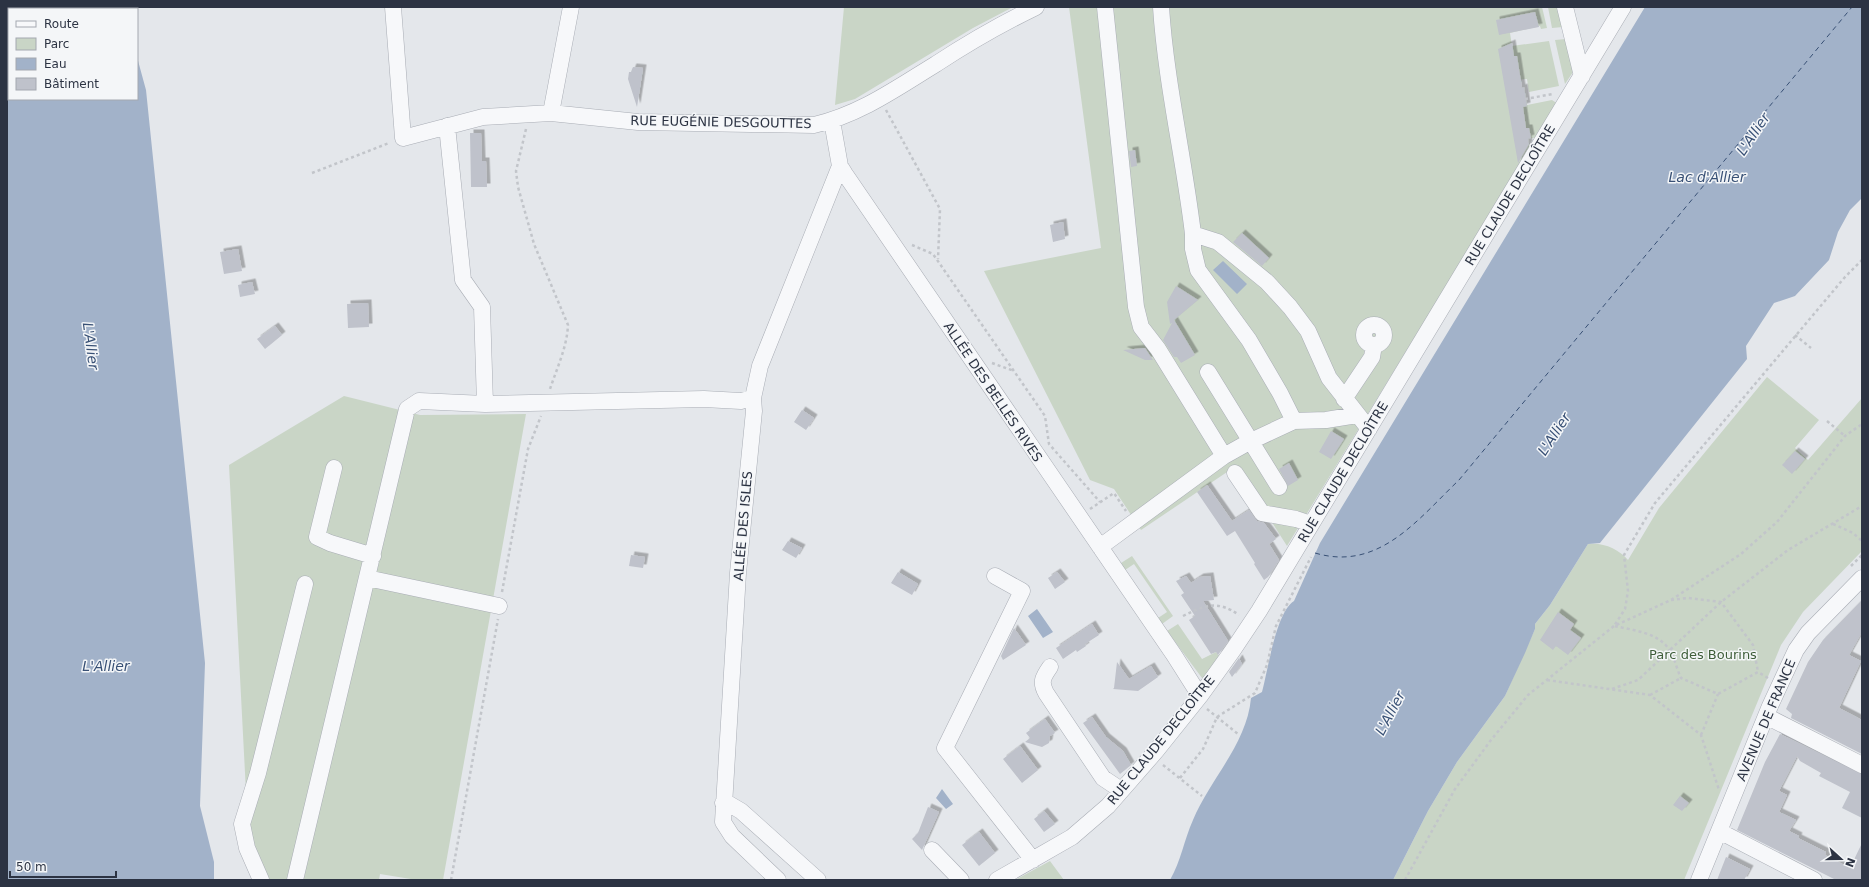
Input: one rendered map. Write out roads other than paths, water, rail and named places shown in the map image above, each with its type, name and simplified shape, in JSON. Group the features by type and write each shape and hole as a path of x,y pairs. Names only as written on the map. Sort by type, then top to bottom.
{"street":[{"name":"RUE EUGÉNIE DESGOUTTES","path":"393,7 403,138 484,117 551,113 638,122 814,125 832,121 880,98 982,35 1036,7"},
{"path":"551,113 571,7"},
{"path":"1105,7 1138,314 1141,327 1158,349 1224,456"},
{"path":"1161,7 1163,37 1187,186 1193,234 1193,249 1198,270 1249,340 1280,393 1294,421"},
{"path":"1565,7 1582,76"},
{"name":"RUE CLAUDE DECLOÎTRE","path":"997,880 1072,837 1095,818 1156,750 1203,702 1623,7"},
{"name":"ALLÉE DES BELLES RIVES","path":"832,121 840,166 1174,655 1203,702"},
{"path":"447,126 463,280 482,308 485,404"},
{"name":"ALLÉE DES ISLES","path":"778,880 732,836 723,822 738,573 754,411 753,398 760,366 840,166"},
{"path":"1193,234 1218,242 1267,282 1290,307 1308,331 1329,378 1369,429"},
{"path":"1344,399 1372,357 1374,345"},
{"path":"1208,372 1278,488"},
{"path":"295,880 407,409 419,401 485,404 704,399 741,401 753,398"},
{"path":"1100,547 1224,456 1249,442 1294,421 1326,420 1357,415"},
{"path":"334,468 317,537 330,543 373,556"},
{"path":"1235,473 1262,513 1296,519 1311,524"},
{"path":"994,576 1022,591 945,748 1033,860"},
{"path":"367,578 499,606"},
{"name":"AVENUE DE FRANCE","path":"1699,880 1766,716 1796,650 1808,633 1856,595 1862,578"},
{"path":"261,880 247,848 242,824 258,773 305,584"},
{"path":"1050,667 1044,675 1042,682 1046,694 1103,778 1121,790"},
{"path":"1766,716 1862,765"},
{"path":"723,803 729,804 741,811 818,880"},
{"path":"1719,831 1814,880"},
{"path":"932,850 961,880"}],"water":[{"name":"L'Allier","path":"7,7 123,7 8,8 8,100 138,100 138,61 146,90 205,663 200,806 214,862 214,880 7,880"},
{"name":"Lac d'Allier","path":"1645,7 1862,7 1862,198 1850,210 1838,232 1829,260 1795,296 1774,303 1746,346 1747,359 1600,543 1588,544 1550,605 1535,624 1535,629 1525,653 1505,696 1457,762 1428,811 1393,880 1170,880 1200,805 1227,761 1243,731 1251,698 1262,692 1270,656 1282,617 1294,601 1320,543"},
{"path":"1223,261 1247,284 1237,294 1213,270"},
{"path":"1037,609 1053,632 1043,638 1028,616"},
{"path":"942,789 953,804 946,809 936,798"}],"park label":[{"name":"Parc des Bourins","path":"1703,654"}]}
